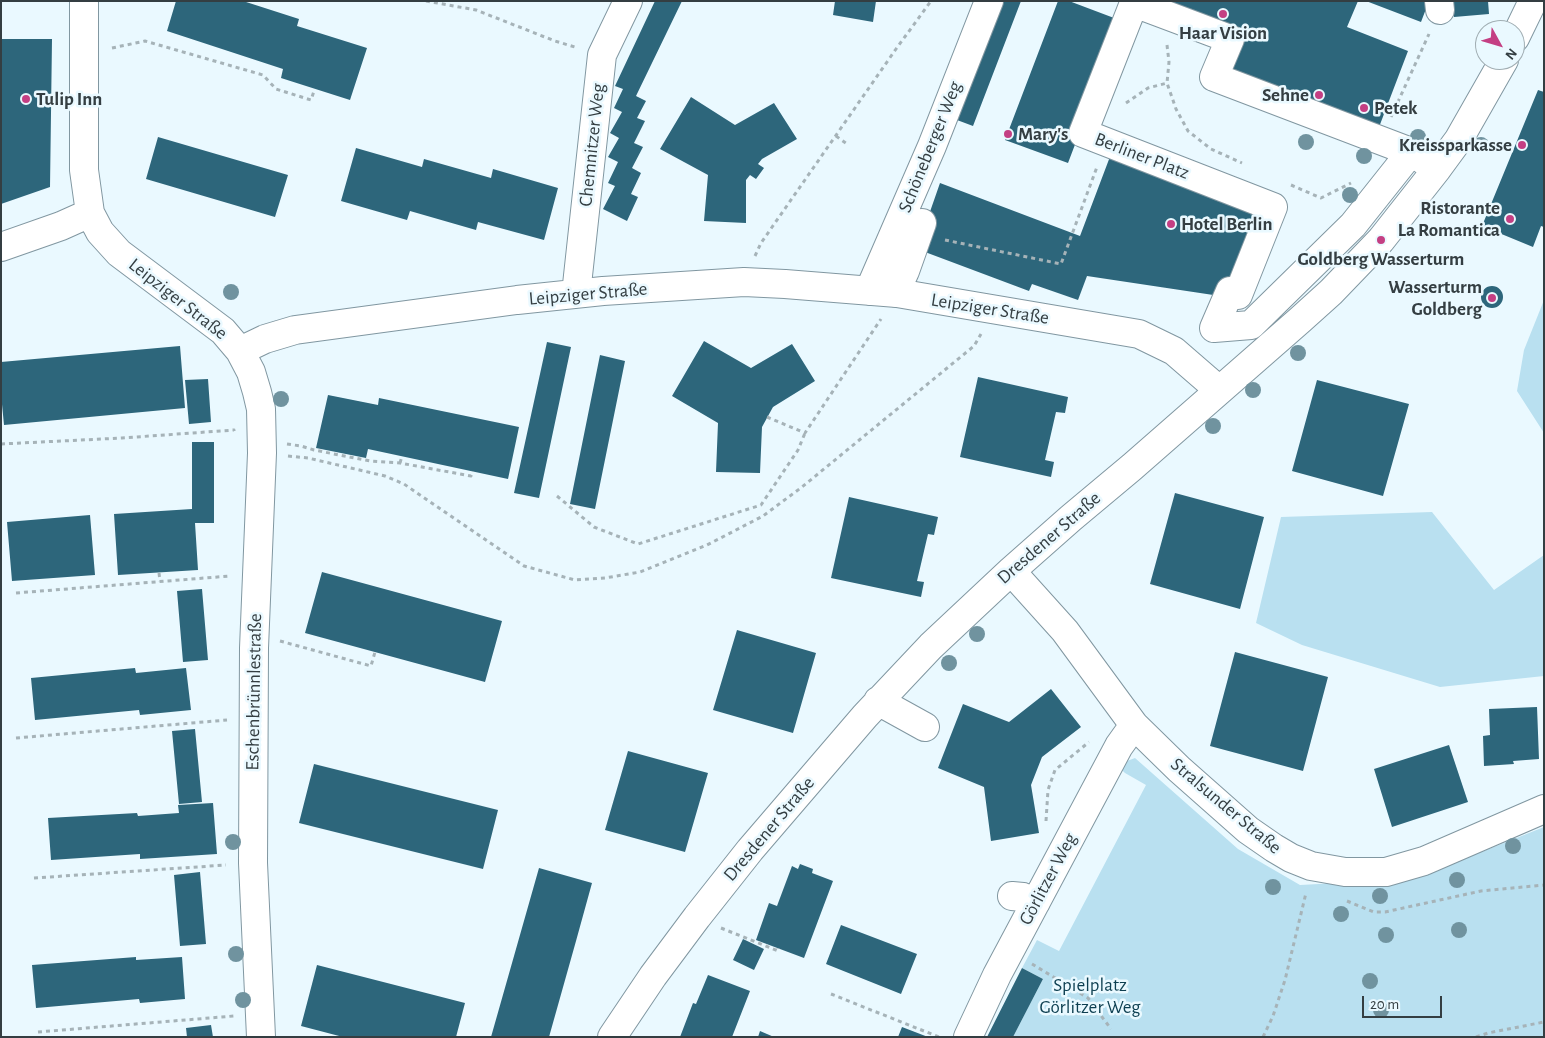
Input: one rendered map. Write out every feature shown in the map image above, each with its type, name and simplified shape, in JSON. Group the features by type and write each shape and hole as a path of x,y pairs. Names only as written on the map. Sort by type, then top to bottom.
{"street":[{"path":"1,246 61,226 90,213 84,170 84,1"},
{"name":"Chemnitzer Weg","path":"576,294 602,55 628,1"},
{"name":"Schöneberger Weg","path":"887,293 932,146 989,1"},
{"path":"1524,20 1533,1"},
{"name":"Berliner Platz","path":"1134,2 1230,39 1214,77 1412,152 1354,225 1251,325 1214,328 1230,290 1238,295 1273,207 1106,142 1083,132 1134,2"},
{"name":"Dresdener Straße","path":"612,1037 653,976 697,917 756,843 878,702 931,646 1011,571 1331,292 1381,240 1437,169 1459,139 1499,70"},
{"path":"1412,152 1437,169"},
{"name":"Leipziger Straße","path":"90,213 100,232 119,253 223,331 240,351 265,339 295,330 576,294 744,282 887,293 1139,334 1174,351 1219,390"},
{"path":"887,293 905,271 929,231"},
{"name":"Eschenbrünnlestraße","path":"240,351 251,372 257,392 260,408 262,453 254,634 253,863 260,1026"},
{"name":"Stralsunder Straße","path":"1011,571 1065,630 1134,726 1248,830 1285,855 1311,866 1345,872 1386,872 1424,861 1544,809"},
{"path":"878,702 925,727"},
{"name":"Görlitzer Weg","path":"968,1037 1010,950 1024,899 1119,746 1134,726"}],"path":[{"path":"426,1 476,10 555,41 602,55"},
{"path":"744,282 762,243 931,1"},
{"path":"1381,140 1439,6"},
{"path":"83,57 118,46 145,41 263,75 276,89 311,100 314,91"},
{"path":"1167,43 1170,62 1167,83 1176,109 1188,131 1211,149 1245,164"},
{"path":"929,231 1061,264 1106,142 1119,114 1127,101 1148,88 1167,83"},
{"path":"836,136 847,144"},
{"path":"1287,183 1321,198 1353,182"},
{"path":"557,496 594,527 638,544 762,505 798,450 805,434 887,293"},
{"path":"262,453 308,458 384,476 404,484 524,566 575,580 605,578 640,572 723,537 763,516 795,493 974,346 994,309"},
{"path":"768,417 805,434"},
{"path":"1,444 234,430"},
{"path":"287,444 370,461 400,463 471,476 472,471"},
{"path":"400,463 402,456"},
{"path":"158,573 160,582"},
{"path":"16,593 257,574"},
{"path":"254,634 371,666 375,652"},
{"path":"16,738 254,717"},
{"path":"34,878 253,863"},
{"path":"1344,900 1374,912 1385,912 1481,891 1544,885"},
{"path":"1263,1037 1273,1016 1285,980 1307,891"},
{"path":"697,917 778,951 778,948"},
{"path":"1010,950 1088,998 1111,1029"},
{"path":"831,994 939,1037"},
{"path":"1476,1037 1544,1022"},
{"path":"38,1032 260,1026"}],"green space":[{"path":"1544,300 1544,433 1517,391 1524,350"},
{"path":"1432,512 1494,590 1544,555 1544,676 1440,687 1302,645 1256,623 1281,517"},
{"name":"Spielplatz Görlitzer Weg","path":"1135,758 1238,849 1300,885 1395,880 1484,851 1544,827 1544,1037 1013,1037 1043,979 1022,968 1037,940 1059,951 1146,785 1122,770 1127,761"}],"building":[{"path":"176,1 243,1 299,19 297,26 367,48 350,100 281,78 283,69 167,31"},
{"path":"655,1 682,1 636,96 646,101 637,118 645,121 634,143 643,147 632,168 641,173 631,194 638,197 627,221 603,209 615,186 608,183 618,162 608,157 619,138 610,133 622,112 614,108 623,89 615,86"},
{"path":"835,1 876,1 873,22 833,15"},
{"path":"994,1 1021,1 973,126 949,117"},
{"path":"1058,1 1069,1 1122,21 1068,163 1005,140"},
{"path":"1157,1 1358,1 1347,27 1408,51 1376,135 1219,74 1236,32"},
{"path":"1366,1 1429,1 1421,22"},
{"path":"1453,1 1488,1 1489,14 1454,17"},
{"name":"Tulip Inn","path":"1,39 52,39 50,187 1,204"},
{"path":"1538,90 1544,92 1544,227 1541,226 1533,247 1482,226"},
{"path":"691,97 735,125 774,103 797,139 762,159 758,164 764,168 756,179 750,175 746,180 746,223 704,221 708,175 660,149"},
{"path":"158,137 288,175 275,217 146,179"},
{"path":"356,148 422,167 424,159 491,178 493,169 558,188 544,240 478,222 476,230 410,211 407,220 341,201"},
{"name":"Hotel Berlin","path":"1111,154 1261,211 1236,284 1220,296 1087,276 1078,300 1032,284 1029,291 917,249 940,183 1080,236"},
{"name":"Wasserturm Goldberg","path":"1492,286 1500,289 1503,297 1500,305 1492,308 1484,305 1481,297 1484,289"},
{"path":"704,341 751,368 792,344 815,381 773,407 762,427 760,473 716,472 718,423 672,396"},
{"path":"547,342 571,347 539,498 514,493"},
{"path":"180,346 185,408 4,425 1,394 1,362"},
{"path":"600,355 625,361 595,509 570,504"},
{"path":"978,377 1068,397 1065,413 1056,412 1045,460 1054,462 1051,477 960,457"},
{"path":"208,379 211,422 189,424 185,380"},
{"path":"1317,380 1409,404 1383,496 1292,471"},
{"path":"328,395 378,405 379,398 519,427 508,479 368,449 366,458 316,448"},
{"path":"192,442 214,442 214,523 195,523 198,570 118,575 114,514 192,509"},
{"path":"1175,493 1264,517 1240,609 1150,584"},
{"path":"849,497 938,517 934,535 928,534 917,581 924,582 921,597 831,578"},
{"path":"90,515 95,575 12,581 7,522"},
{"path":"322,572 502,621 485,682 305,633"},
{"path":"202,589 208,660 183,662 177,591"},
{"path":"737,630 816,653 793,733 713,710"},
{"path":"1235,652 1328,677 1303,771 1210,746"},
{"path":"135,668 136,673 186,668 191,710 140,715 139,710 35,720 31,678"},
{"path":"1051,689 1081,727 1042,757 1031,785 1039,833 991,841 984,787 938,768 963,704 1009,722"},
{"path":"1537,707 1539,759 1513,761 1514,764 1484,766 1483,736 1490,735 1489,709"},
{"path":"195,729 202,802 179,804 172,731"},
{"path":"1449,745 1468,802 1392,827 1374,769"},
{"path":"628,751 708,773 685,852 605,830"},
{"path":"314,764 498,810 483,869 299,823"},
{"path":"213,803 217,854 140,859 140,854 51,860 48,818 137,813 138,816 179,813 178,805"},
{"path":"800,864 813,869 812,873 833,881 804,958 756,940 769,903 777,906 792,866 798,869"},
{"path":"539,868 592,883 549,1037 491,1037"},
{"path":"200,872 206,944 180,946 174,875"},
{"path":"841,925 917,954 901,994 826,964"},
{"path":"743,939 764,949 754,970 733,960"},
{"path":"136,957 136,960 182,957 185,999 140,1003 139,999 36,1008 32,965"},
{"path":"317,965 465,1003 456,1037 343,1037 301,1026"},
{"path":"1022,968 1043,979 1013,1037 987,1037"},
{"path":"708,975 750,991 732,1037 680,1037 693,1003 696,1004"},
{"path":"211,1025 213,1037 187,1037 186,1028"},
{"path":"902,1027 928,1037 898,1037"},
{"path":"760,1031 774,1037 758,1037"}],"place":[{"name":"Haar Vision","path":"1223,14"},
{"name":"Sehne","path":"1319,95"},
{"name":"Tulip Inn","path":"26,99"},
{"name":"Petek","path":"1364,108"},
{"name":"Mary's","path":"1008,134"},
{"name":"Kreissparkasse","path":"1522,145"},
{"name":"Ristorante La Romantica","path":"1510,219"},
{"name":"Hotel Berlin","path":"1171,224"},
{"name":"Goldberg Wasserturm","path":"1381,240"},
{"name":"Wasserturm Goldberg","path":"1492,298"}]}
